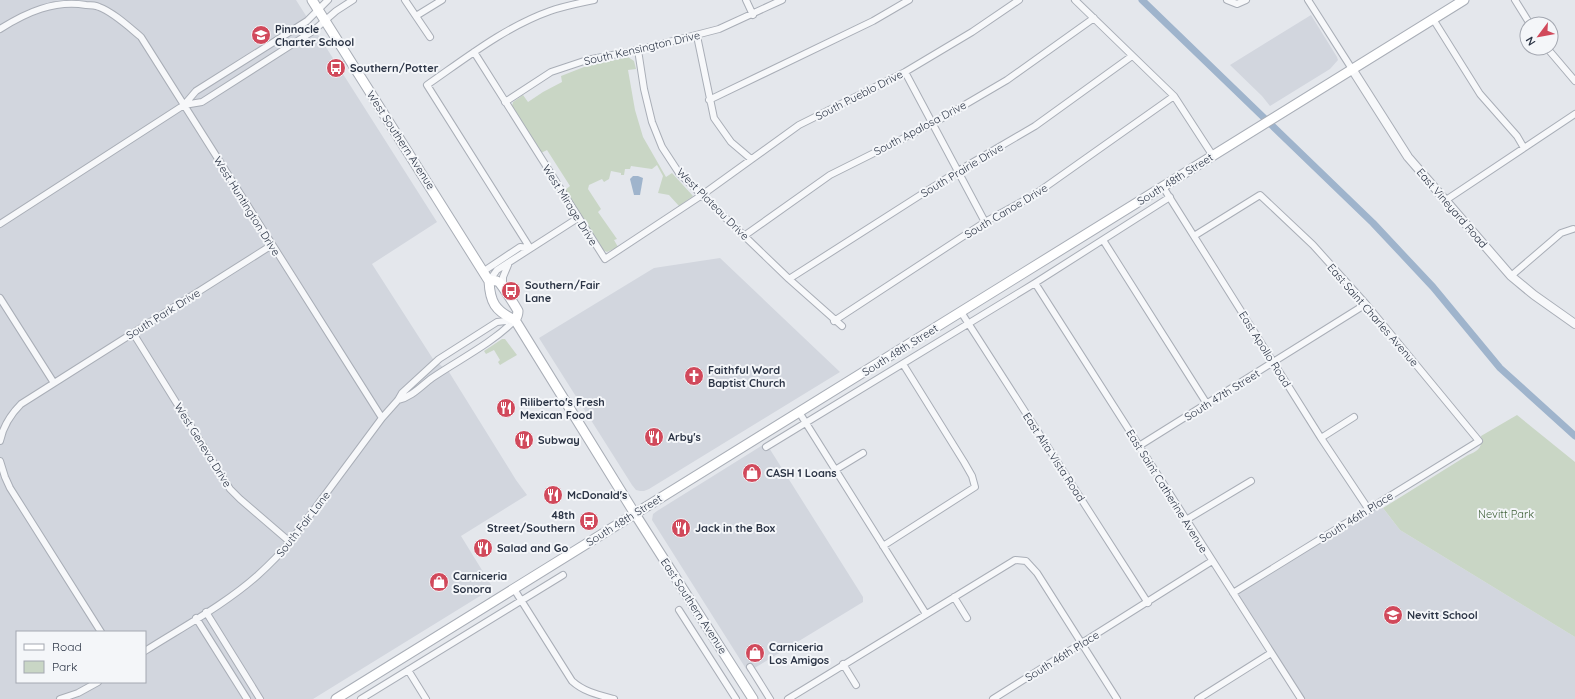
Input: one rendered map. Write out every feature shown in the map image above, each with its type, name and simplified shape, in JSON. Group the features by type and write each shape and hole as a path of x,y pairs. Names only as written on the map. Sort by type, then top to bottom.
{"main road":[{"name":"West Southern Avenue","path":"312,0 490,280 490,296 502,314 515,320 635,514"},
{"name":"South 48th Street","path":"336,699 1464,0"},
{"name":"West Southern Avenue","path":"490,280 500,282 518,311 518,316 515,320"},
{"name":"East Southern Avenue","path":"635,514 753,699"}],"street":[{"path":"0,224 184,105 196,90 307,21 328,0"},
{"path":"184,105 202,102 313,31 325,20 353,0"},
{"path":"405,0 430,37"},
{"path":"416,16 442,0"},
{"path":"530,248 427,85 474,52 517,26 551,10 594,0"},
{"path":"746,0 752,15"},
{"name":"South Kensington Drive","path":"505,102 551,72 587,60 697,36 719,29 782,0"},
{"path":"709,100 874,21 909,0"},
{"name":"South Pueblo Drive","path":"702,195 799,125 905,72 972,32 1019,0"},
{"path":"1075,0 1174,96 1213,156"},
{"path":"1227,0 1237,4 1246,0"},
{"path":"1308,0 1352,69"},
{"path":"1515,0 1525,16"},
{"name":"West Huntington Drive","path":"0,29 34,10 55,5 80,4 98,6 122,21 141,37 382,418"},
{"name":"South Apalosa Drive","path":"744,236 830,175 932,124 1008,80 1094,18"},
{"path":"1433,20 1480,94 1517,136 1524,148"},
{"path":"697,36 709,100 714,118 731,142 751,159"},
{"name":"West Plateau Drive","path":"638,50 644,89 652,122 660,141 678,173 834,321 842,326"},
{"name":"West Mirage Drive","path":"474,52 605,259 702,195"},
{"name":"South Prairie Drive","path":"789,279 958,171 1035,126 1132,56"},
{"path":"1554,56 1575,81"},
{"name":"East Vineyard Road","path":"1352,69 1408,157 1511,276 1534,295 1575,324"},
{"path":"905,72 985,222"},
{"name":"South Canoe Drive","path":"834,321 985,222 1034,195 1174,96"},
{"path":"1446,200 1575,114"},
{"name":"East Apollo Road","path":"1163,187 1321,438 1369,510"},
{"name":"East Saint Charles Avenue","path":"1194,236 1260,195 1313,245 1366,304 1479,441"},
{"name":"South 48th Street","path":"766,448 1034,283 1170,197"},
{"path":"490,280 497,270 578,218"},
{"path":"1511,276 1561,233 1573,229"},
{"path":"1103,240 1207,404"},
{"name":"South Park Drive","path":"0,441 3,430 13,411 21,404 272,245"},
{"path":"484,271 520,247 530,248"},
{"path":"503,288 503,277 508,263"},
{"name":"East Saint Catherine Avenue","path":"1034,283 1234,593 1300,699"},
{"path":"0,298 54,383"},
{"name":"South 47th Street","path":"1139,446 1274,363 1366,304"},
{"name":"East Alta Vista Road","path":"961,312 1148,603"},
{"name":"South Fair Lane","path":"398,400 406,398 430,380 502,332 515,320"},
{"name":"South Fair Lane","path":"146,650 232,595 257,576 290,542 382,418 411,384 436,362 497,322 515,320"},
{"name":"West Geneva Drive","path":"133,333 230,489 240,500 290,542"},
{"path":"883,546 975,487 972,476 964,462 903,364"},
{"path":"799,412 926,614"},
{"path":"1321,438 1354,417"},
{"name":"South 46th Place","path":"1234,593 1479,441"},
{"path":"835,470 863,454"},
{"path":"0,460 4,476 10,488 100,631"},
{"path":"1186,520 1251,481"},
{"path":"788,699 1015,560 1026,561 1037,573 1117,699"},
{"name":"South 46th Place","path":"994,699 1148,603 1212,561"},
{"path":"361,699 563,575"},
{"path":"514,589 572,681 579,688 614,699"},
{"path":"954,597 967,618"},
{"name":"East Southern Avenue","path":"679,610 736,699"},
{"path":"206,612 260,699"},
{"path":"196,618 246,699"},
{"path":"1198,699 1207,697 1270,652"},
{"path":"843,664 856,685"},
{"path":"750,667 770,699"},
{"path":"408,670 426,699"},
{"path":"60,699 78,693 96,683"}],"shaded area":[{"path":"0,0 296,0 437,222 372,264 433,359 449,372 516,480 527,495 461,536 493,588 313,699 0,699"},
{"path":"1311,15 1338,60 1330,69 1270,106 1262,96 1230,65"},
{"path":"720,258 840,372 649,489 644,491 636,490 539,338 654,268"},
{"path":"766,443 863,597 863,602 748,672 652,520 653,514 657,511"},
{"name":"Nevitt School","path":"1379,503 1400,530 1575,637 1575,699 1301,699 1233,593"}],"green space":[{"path":"628,57 634,61 636,69 628,70 635,110 643,137 666,177 672,173 693,196 679,206 669,195 658,193 663,176 657,165 652,169 631,166 630,169 625,169 624,175 611,171 609,179 604,182 602,179 589,185 588,189 601,209 598,212 617,239 614,240 618,247 607,252 603,250 565,190 570,186 547,150 541,153 512,106 513,102 523,95 528,102 562,82 561,76 584,67"},
{"path":"502,339 505,339 517,355 500,365 498,362 500,360 494,350 486,354 484,351"},
{"name":"Nevitt Park","path":"1517,415 1575,462 1575,637 1400,530 1383,508 1475,452 1480,446 1481,436"}],"water":[{"path":"633,176 643,178 640,195 634,195 630,179"}],"waterway":[{"path":"1142,0 1373,223 1433,287 1500,368 1575,436"}],"place":[{"name":"Pinnacle Charter School","path":"261,35"},
{"name":"Southern/Potter","path":"336,68"},
{"name":"Southern/Fair Lane","path":"511,291"},
{"name":"Faithful Word Baptist Church","path":"694,376"},
{"name":"Riliberto's Fresh Mexican Food","path":"506,408"},
{"name":"Arby's","path":"654,437"},
{"name":"Subway","path":"524,440"},
{"name":"CASH 1 Loans","path":"752,473"},
{"name":"McDonald's","path":"553,495"},
{"name":"48th Street/Southern","path":"589,521"},
{"name":"Jack in the Box","path":"681,528"},
{"name":"Salad and Go","path":"483,548"},
{"name":"Carniceria Sonora","path":"439,582"},
{"name":"Nevitt School","path":"1393,615"},
{"name":"Carniceria Los Amigos","path":"755,653"}]}
